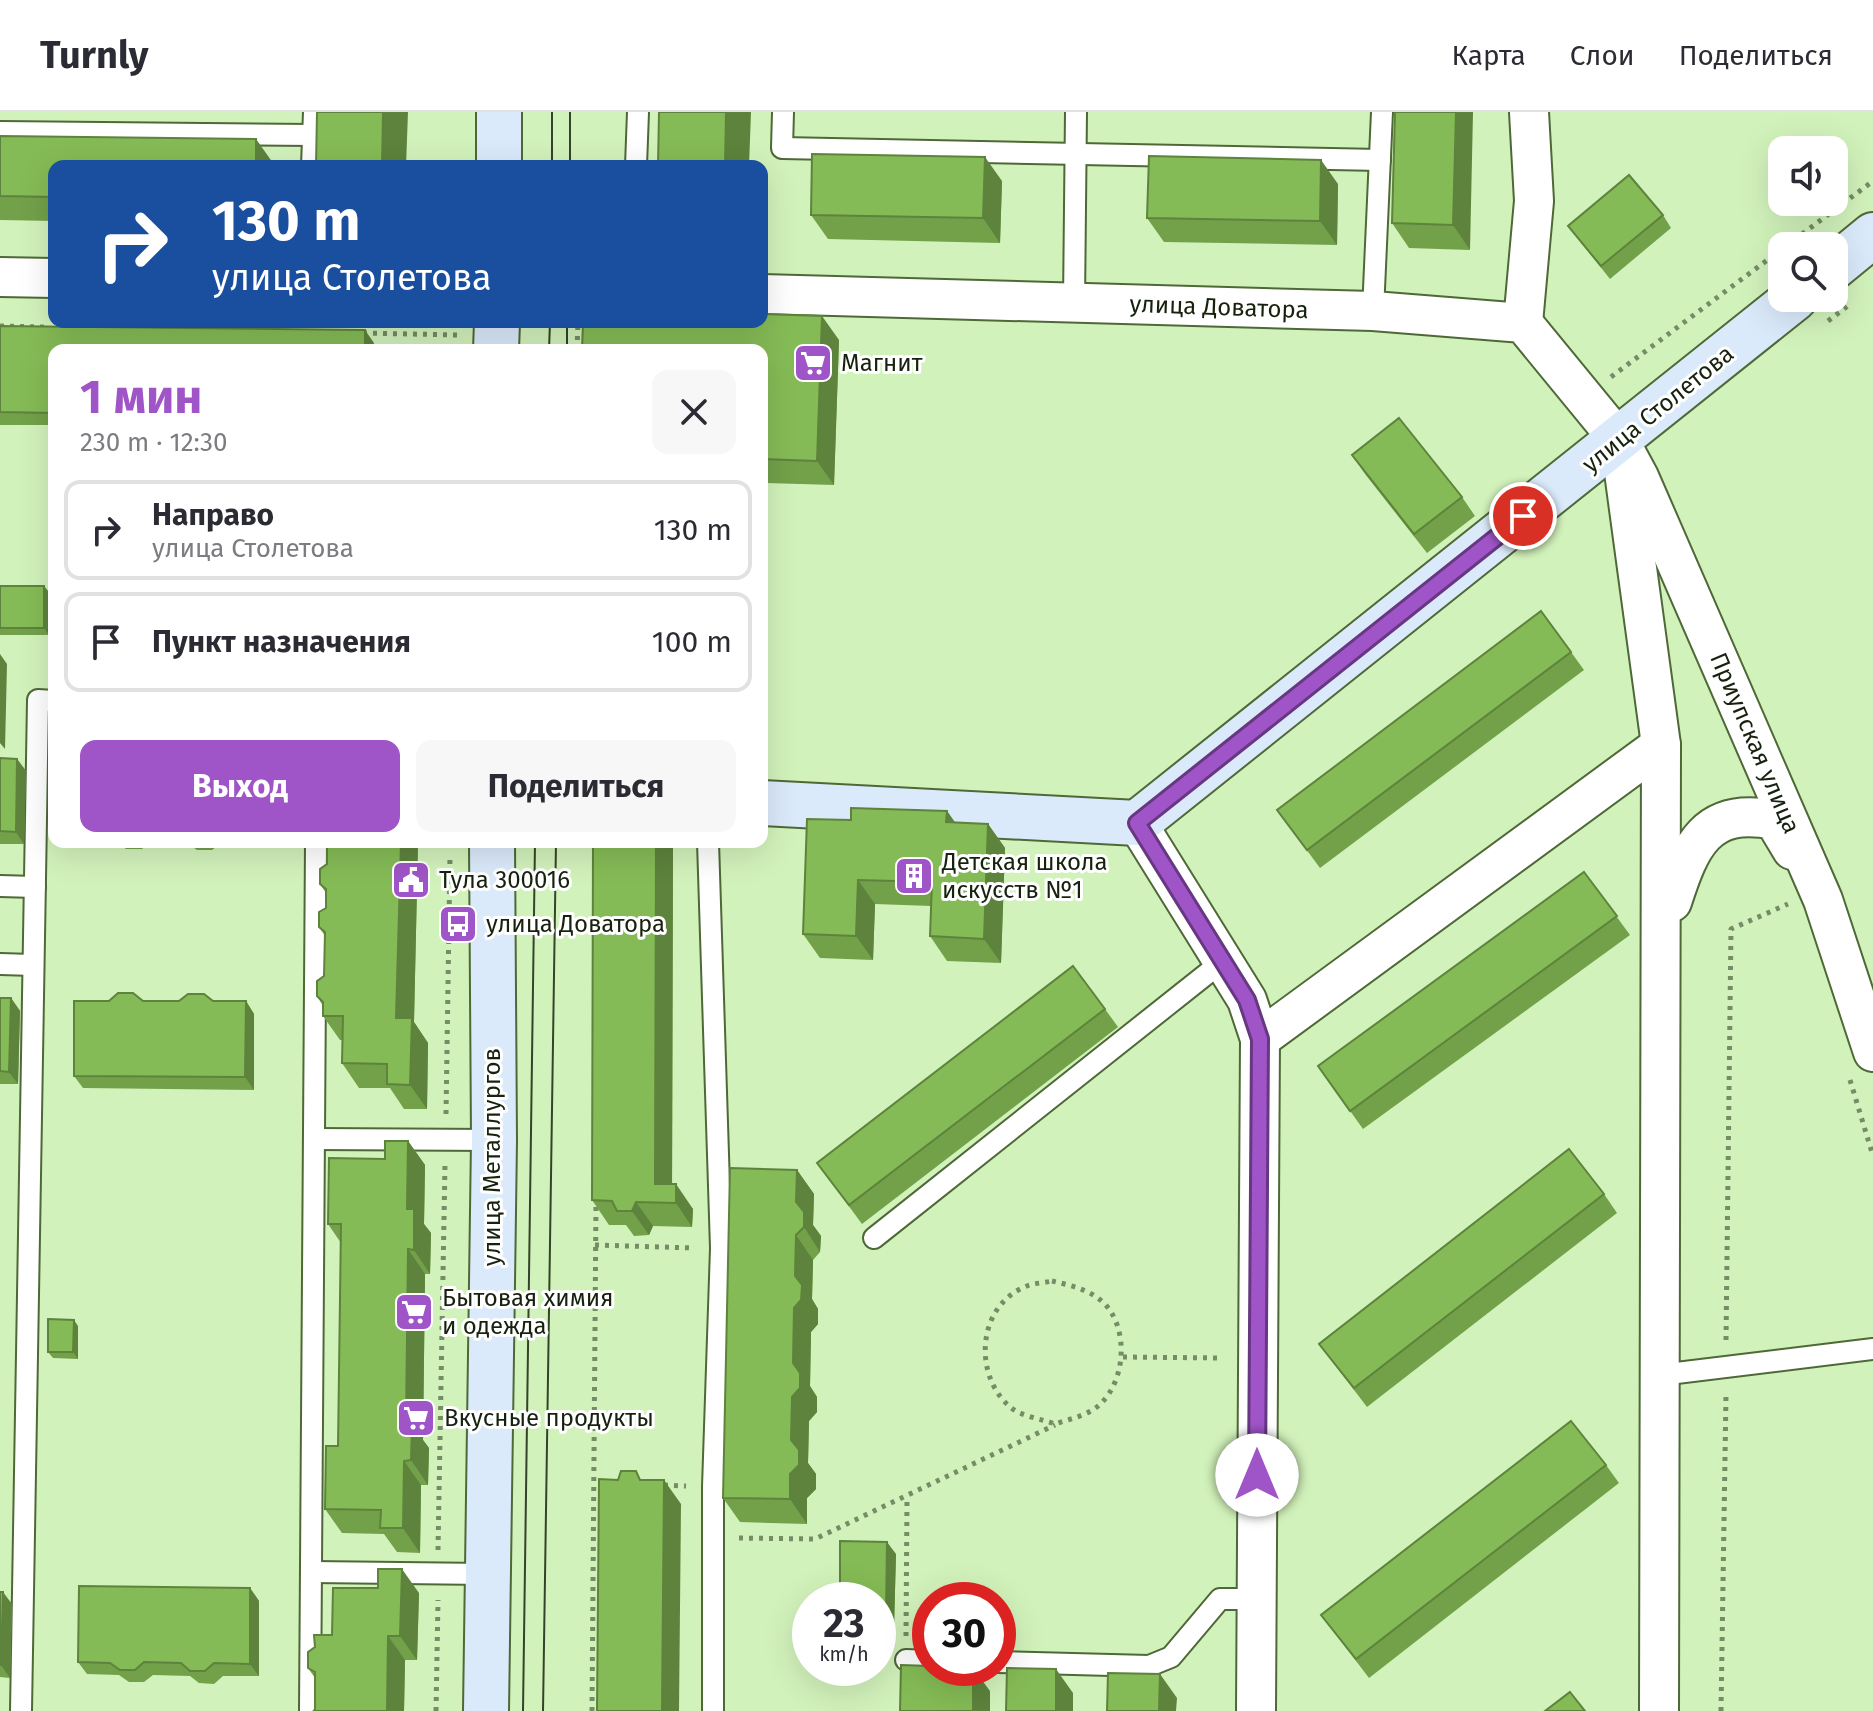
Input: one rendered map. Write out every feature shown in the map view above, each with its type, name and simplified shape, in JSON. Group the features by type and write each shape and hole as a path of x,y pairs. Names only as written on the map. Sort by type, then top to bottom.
{"main road":[{"path":"499,112 499,160"},
{"path":"1848,256 1873,235"},
{"name":"улица Столетова","path":"1137,823 1778,312"},
{"path":"768,803 1137,823"},
{"name":"улица Металлургов","path":"486,1711 494,1140 492,848"}],"street":[{"path":"1529,112 1534,201 1523,323 1619,440 1661,745 1659,1711"},
{"path":"0,277 48,278"},
{"name":"улица Доватора","path":"768,294 1373,311 1523,323"},
{"name":"Приупская улица","path":"1619,440 1639,477 1873,1052"},
{"path":"1260,1039 1661,745"},
{"path":"1661,935 1688,854 1717,823 1745,814 1774,820 1810,900"},
{"path":"1137,823 1247,1000 1260,1039 1256,1711"}],"lane":[{"path":"312,160 314,112"},
{"path":"636,160 638,112"},
{"path":"783,112 782,148 1380,160"},
{"path":"1074,303 1076,112"},
{"path":"1373,311 1382,112"},
{"path":"0,132 313,135"},
{"path":"21,1711 38,700 48,701"},
{"path":"310,1711 316,848"},
{"path":"708,848 721,1248 713,1487 713,1711"},
{"path":"0,886 35,887"},
{"path":"874,1238 1223,961"},
{"path":"0,964 33,965"},
{"path":"314,1139 494,1140"},
{"path":"1660,1375 1873,1349"},
{"path":"312,1572 487,1574"},
{"path":"1016,1662 1149,1666 1171,1657 1220,1599 1256,1599"},
{"path":"906,1660 912,1660"}],"path":[{"path":"1804,232 1873,181"},
{"path":"1584,397 1768,259"},
{"path":"0,326 47,327"},
{"path":"348,333 484,336"},
{"path":"436,1711 450,848"},
{"path":"1721,1711 1731,929 1810,900"},
{"path":"592,1711 596,1199"},
{"path":"595,1245 721,1248"},
{"path":"714,1537 815,1539 1055,1424 1092,1411 1114,1387 1123,1357 1111,1312 1085,1289 1052,1281 1025,1287 999,1307 982,1349 989,1383 1011,1408 1055,1424"},
{"path":"1123,1357 1233,1358"},
{"path":"595,1483 610,1484"},
{"path":"654,1485 713,1487"},
{"path":"906,1660 907,1497"}],"building":[{"path":"317,112 383,112 382,160 316,160"},
{"path":"659,112 726,112 725,160 658,160"},
{"path":"1395,112 1456,112 1453,225 1392,223"},
{"path":"0,136 256,139 256,160 48,160 48,197 0,196"},
{"path":"812,154 985,157 983,218 811,215"},
{"path":"1149,156 1321,160 1320,221 1147,218"},
{"path":"1629,175 1663,215 1601,266 1568,226"},
{"path":"768,314 822,316 817,461 768,459 768,344 582,344 583,328 768,328"},
{"path":"0,326 365,330 365,344 48,344 48,413 0,412"},
{"path":"1399,418 1462,497 1414,534 1352,455"},
{"path":"0,586 44,586 44,628 0,628"},
{"path":"1541,611 1571,652 1307,850 1277,810"},
{"path":"0,758 17,759 16,832 0,831"},
{"name":"Детская школа искусств №1","path":"851,808 947,811 946,822 988,824 984,939 930,936 932,882 858,880 856,936 803,934 807,819 851,820"},
{"path":"327,848 401,848 396,1018 412,1018 410,1085 387,1084 387,1064 342,1063 343,1016 323,1016 323,1002 317,996 317,981 324,976 325,932 319,927 319,912 326,908 326,889 320,884 320,869 327,864"},
{"path":"593,848 656,848 655,1184 676,1184 676,1203 636,1202 632,1211 617,1211 612,1201 592,1200"},
{"path":"1584,872 1617,916 1350,1111 1318,1066"},
{"path":"1073,966 1105,1009 849,1205 817,1163"},
{"path":"118,993 133,993 143,1001 179,1001 188,994 204,994 213,1001 246,1001 245,1077 74,1076 74,1001 109,1001"},
{"path":"0,998 11,998 9,1072 0,1071"},
{"path":"385,1141 408,1141 407,1209 414,1209 414,1250 408,1249 406,1423 412,1423 411,1460 404,1461 403,1528 380,1528 381,1510 325,1509 326,1446 338,1446 341,1224 328,1224 329,1158 385,1159"},
{"path":"1569,1149 1604,1194 1354,1388 1319,1344"},
{"path":"730,1168 797,1170 796,1202 804,1212 804,1227 796,1235 795,1276 802,1285 801,1300 794,1308 793,1363 800,1373 800,1388 792,1397 791,1440 799,1450 799,1465 790,1474 790,1499 723,1498"},
{"path":"48,1319 74,1320 73,1352 48,1352"},
{"path":"1571,1421 1606,1465 1356,1659 1321,1615"},
{"path":"621,1471 636,1471 640,1480 664,1480 662,1711 597,1711 599,1479 618,1480"},
{"path":"840,1541 887,1542 886,1582 840,1582"},
{"path":"378,1569 402,1569 400,1636 388,1636 387,1711 313,1711 315,1672 308,1668 308,1652 315,1647 314,1635 332,1635 333,1588 378,1588"},
{"path":"79,1586 250,1588 250,1664 214,1663 205,1671 190,1671 181,1663 144,1662 135,1670 120,1670 110,1663 78,1662"},
{"path":"0,1592 3,1592 1,1665 0,1665"},
{"path":"901,1665 912,1665 912,1686 973,1686 973,1711 900,1711"},
{"path":"1016,1668 1056,1669 1056,1711 1006,1711 1007,1686 1016,1686"},
{"path":"1108,1673 1160,1674 1159,1711 1107,1711"},
{"path":"1570,1692 1585,1711 1545,1711"}],"tram line":[{"path":"552,112 552,160"},
{"path":"570,112 570,160"},
{"path":"549,344 550,328"},
{"path":"567,328 567,344"},
{"path":"523,1711 535,848"},
{"path":"543,1711 556,848"}],"place":[{"name":"Магнит","path":"813,363"},
{"name":"Детская школа искусств №1","path":"914,876"},
{"name":"Тула 300016","path":"411,880"},
{"name":"улица Доватора","path":"458,924"},
{"name":"Бытовая химия и одежда","path":"414,1312"},
{"name":"Вкусные продукты","path":"416,1418"}],"route":[{"path":"1257,1475 1260,1039 1247,1000 1137,823 1523,516"}]}
